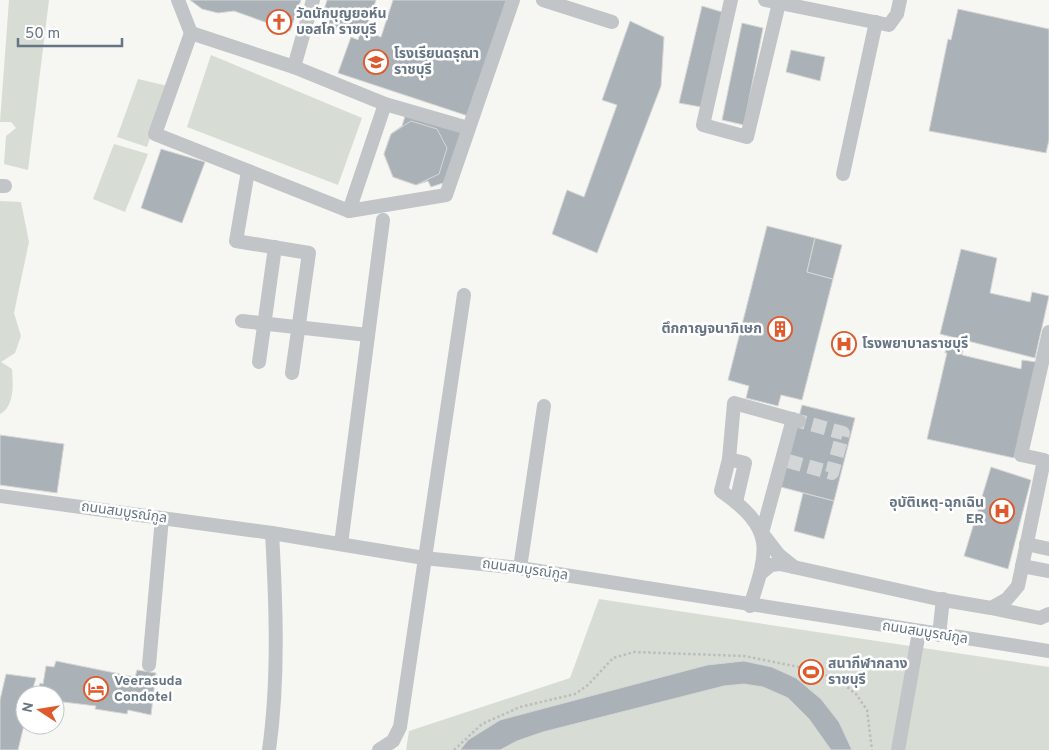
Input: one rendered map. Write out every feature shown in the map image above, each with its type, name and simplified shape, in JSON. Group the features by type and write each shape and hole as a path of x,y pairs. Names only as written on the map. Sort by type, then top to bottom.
{"street":[{"path":"178,0 191,33 155,134 349,210 446,195 513,0"},
{"path":"294,67 313,0"},
{"path":"542,0 612,22"},
{"path":"731,0 703,125 747,136 779,3"},
{"path":"765,0 801,4 889,25 896,14 900,0"},
{"path":"843,174 876,22"},
{"path":"191,33 294,67 386,104 468,128"},
{"path":"349,210 386,104"},
{"path":"248,171 236,241 309,253 292,374"},
{"path":"341,544 383,220"},
{"path":"259,362 274,247"},
{"path":"379,750 392,741 400,727 414,644 424,558 464,295"},
{"path":"242,321 368,335"},
{"path":"991,608 1007,599 1018,586 1044,460 1021,455 1049,332"},
{"path":"750,606 764,558 762,533 786,460 796,420 734,403 729,459 722,491 736,502 762,533 779,556 795,568"},
{"path":"520,568 544,406"},
{"name":"ถนนสมบูรณ์กูล","path":"0,496 272,532 424,558 520,568 750,606 1049,651"},
{"path":"149,665 162,518"},
{"path":"268,750 273,721 276,599 272,532"},
{"path":"1026,544 1049,549"},
{"path":"761,573 771,565 795,568 1040,618 1049,614"},
{"path":"1022,566 1049,570"},
{"path":"939,635 943,599"},
{"path":"898,750 918,632"}],"path":[{"path":"454,750 482,724 520,707 575,694 588,685 613,658 634,652 744,656 814,670 839,681 856,694 867,710 872,750"}],"shaded area":[{"path":"9,0 49,0 28,170 4,164 6,136 16,128 11,122 0,122"},
{"path":"211,55 362,118 338,185 187,127"},
{"path":"138,79 168,86 147,147 117,137"},
{"path":"114,144 148,154 125,212 93,199"},
{"path":"0,201 21,202 29,242 14,313 21,336 15,353 1,362 12,369 11,400 0,414"},
{"name":"สนากีฬากลาง ราชบุรี","path":"599,599 1049,667 1049,750 406,750 409,731 570,678"}],"building":[{"name":"วัดนักบุญยอห์น บอสโก ราชบุรี","path":"190,0 301,0 290,31 234,11 218,13 202,9"},
{"path":"327,0 376,0 366,30 358,27 355,34 324,26 326,18 323,13"},
{"path":"393,0 509,0 468,116 338,73 351,37 358,40 361,30 381,37"},
{"path":"702,6 722,12 701,107 679,103"},
{"path":"958,9 1049,29 1049,140 1046,153 929,131 948,39 951,40"},
{"path":"630,21 664,37 661,86 597,253 552,234 567,190 584,197 617,105 602,100"},
{"path":"742,23 763,28 744,125 722,120"},
{"path":"791,50 825,57 820,81 786,72"},
{"path":"406,113 464,130 446,182 431,187 428,181 416,185 393,177 384,154 391,134 402,126"},
{"path":"411,121 437,129 447,148 439,174 416,185 393,177 384,154 391,134"},
{"path":"161,149 205,162 182,223 141,208"},
{"name":"ตึกกาญจนาภิเษก","path":"767,226 815,238 807,272 833,279 802,400 781,395 778,406 746,398 749,386 728,380"},
{"path":"815,238 842,245 833,279 807,272"},
{"path":"961,249 997,258 990,293 1030,302 1032,292 1049,296 1035,358 940,334"},
{"path":"947,345 963,349 962,355 1021,369 1022,360 1036,362 1014,458 927,439 947,353 945,353"},
{"path":"802,405 855,418 834,501 781,487"},
{"path":"0,435 64,444 57,493 0,485"},
{"path":"991,467 1031,480 1008,569 964,556"},
{"path":"803,493 834,501 824,539 794,531"},
{"name":"Veerasuda Condotel","path":"56,661 135,677 137,670 156,673 151,715 128,710 127,714 95,709 96,706 65,702 65,685 40,685 40,683 43,684 46,666 54,667"},
{"path":"744,661 772,667 796,678 821,699 839,722 852,750 831,750 809,719 788,698 763,687 744,684 724,686 543,732 517,741 500,750 460,750 468,740 500,720 707,665"},
{"path":"6,674 36,678 34,685 15,685 15,735 22,735 18,750 0,750 0,700"}],"tunnel":[{"path":"788,461 832,473 843,433 799,421"}],"place":[{"name":"วัดนักบุญยอห์น บอสโก ราชบุรี","path":"279,22"},
{"name":"โรงเรียนดรุณา ราชบุรี","path":"376,62"},
{"name":"ตึกกาญจนาภิเษก","path":"780,329"},
{"name":"โรงพยาบาลราชบุรี","path":"844,344"},
{"name":"อุบัติเหตุ-ฉุกเฉิน ER","path":"1002,511"},
{"name":"สนากีฬากลาง ราชบุรี","path":"811,672"},
{"name":"Veerasuda Condotel","path":"96,689"}]}
